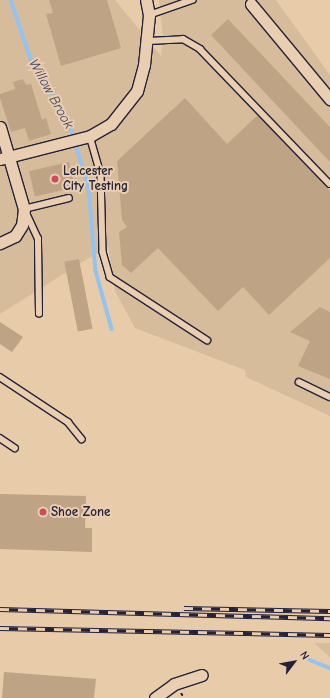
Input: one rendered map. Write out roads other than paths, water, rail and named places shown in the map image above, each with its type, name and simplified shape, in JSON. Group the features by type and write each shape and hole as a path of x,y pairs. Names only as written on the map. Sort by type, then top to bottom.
{"street":[{"path":"5,158 90,136 111,124 137,91 148,41 149,15 146,0"},
{"path":"251,4 330,99"},
{"path":"0,127 5,158 24,209 22,225 15,236 0,243"},
{"path":"155,698 174,684 202,675"}],"lane":[{"path":"149,15 192,0"},
{"path":"148,41 183,39 200,49 330,184"},
{"path":"90,136 101,174 103,252 110,277 207,340"},
{"path":"39,314 42,290 38,239 24,209 69,198"},
{"path":"0,377 68,422 82,439"},
{"path":"299,382 330,397"},
{"path":"0,438 15,448"}],"waterway":[{"name":"Willow Brook","path":"11,0 31,59 70,124 89,188 96,271 112,329"},
{"path":"310,660 330,668"}],"railway":[{"path":"184,608 330,611"},
{"path":"0,609 330,618"},
{"path":"0,628 330,635"}],"place":[{"name":"Leicester City Testing","path":"55,179"},
{"name":"Shoe Zone","path":"43,512"}]}
